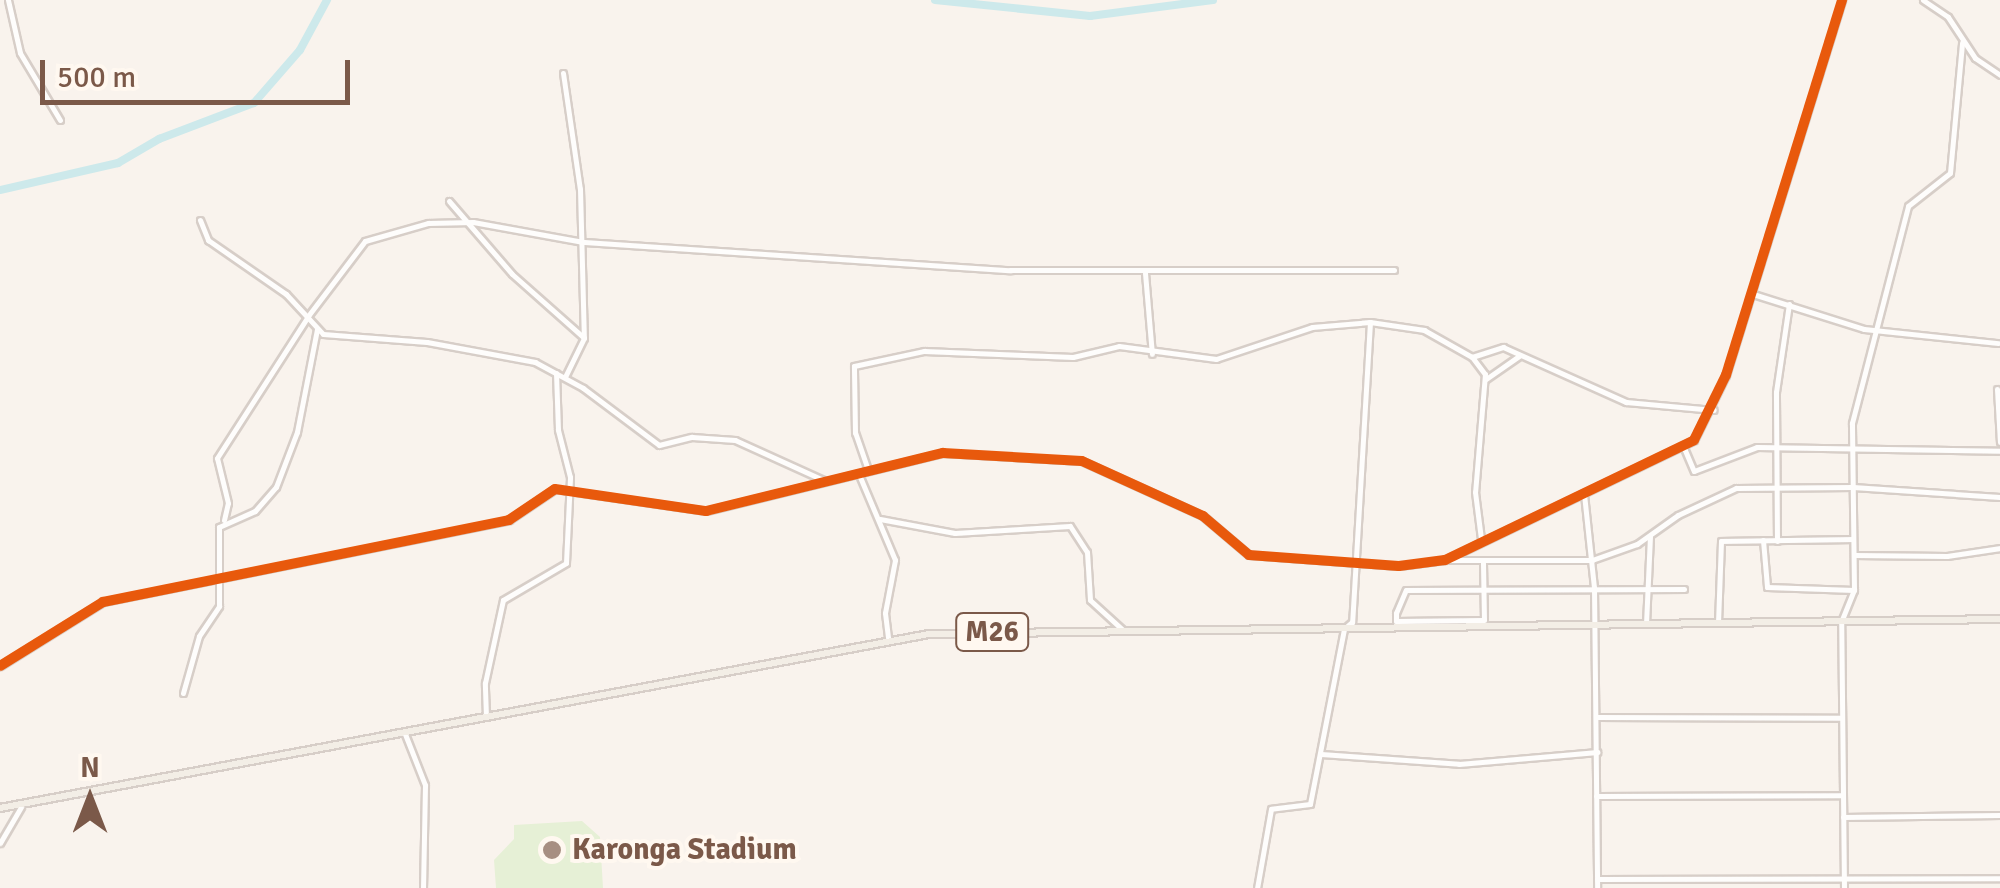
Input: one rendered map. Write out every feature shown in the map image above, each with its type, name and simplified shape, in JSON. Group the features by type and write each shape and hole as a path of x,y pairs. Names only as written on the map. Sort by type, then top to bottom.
{"main road":[{"name":"M26","path":"0,808 405,734 888,638 1485,623 1594,626 2000,619"}],"street":[{"path":"8,0 20,54 60,120"},
{"path":"1445,560 1481,539 1684,448 1714,410 1754,294 1842,0"},
{"path":"1923,0 1948,17 1962,43 2000,75"},
{"path":"1844,888 1841,622 1854,590 1850,446 1908,206 1950,174 1962,43"},
{"path":"563,73 583,242 584,338 565,377"},
{"path":"448,200 584,338"},
{"path":"200,220 212,243 308,316 316,329 297,432 276,487 255,511 224,520"},
{"path":"183,694 198,636 216,614 228,503 217,458 308,316 365,241 428,223 467,223 583,242 1145,274 1394,270"},
{"path":"1145,274 1152,354"},
{"path":"1754,294 1880,332 1999,344 2000,331"},
{"path":"1777,540 1776,392 1789,304"},
{"path":"1257,888 1270,809 1308,808 1344,629 1352,622 1370,322"},
{"path":"867,467 854,433 854,366 924,352 1078,357 1119,346 1152,354 1228,358 1312,327 1370,322 1415,326 1472,357 1486,379 1476,492 1481,539"},
{"path":"316,329 507,354 565,377 659,444 692,438 735,440 825,481"},
{"path":"1472,357 1494,347 1556,376 1591,382 1626,402 1714,410"},
{"path":"1486,379 1519,356"},
{"path":"486,717 485,684 500,608 512,590 564,566 569,487 556,374"},
{"path":"1998,390 2000,442"},
{"path":"1684,448 1694,471 1752,449 1779,446 2000,452"},
{"path":"0,666 103,602 509,520 540,494 569,487 706,511 825,481 860,477 867,467 943,452 1073,458 1203,516 1249,556 1358,563 1592,560 1650,536 1719,492 1853,487 2000,497"},
{"path":"860,477 896,560 885,613 888,638"},
{"path":"1584,494 1594,588 1598,888"},
{"path":"880,519 955,532 1070,526 1087,552 1090,600 1123,630"},
{"path":"1646,624 1650,536"},
{"path":"1718,624 1721,541 1854,539"},
{"path":"1764,540 1766,587 1854,590"},
{"path":"1854,555 1948,556 2000,548"},
{"path":"1483,562 1483,590 1485,623 1396,621 1406,590 1483,590 1594,588 1684,590"},
{"path":"1597,718 1842,718"},
{"path":"405,734 425,785 423,888"},
{"path":"1321,754 1459,764 1597,752"},
{"path":"1596,796 1842,795"},
{"path":"0,843 21,807"},
{"path":"1843,818 2000,815"},
{"path":"1682,888 1683,878"},
{"path":"1767,878 1767,888"},
{"path":"1597,879 2000,878"}],"green space":[{"name":"Karonga Stadium","path":"582,821 600,837 603,888 496,888 494,860 514,839 514,825"}],"waterway":[{"path":"0,190 118,163 159,139 254,103 300,50 327,0"},
{"path":"935,0 1090,16 1213,0"}],"cycle path":[{"path":"0,666 103,602 509,520 555,489 706,511 943,453 1082,461 1203,516 1249,555 1399,566 1445,560 1694,440 1726,375 1842,0"}],"place":[{"name":"Karonga Stadium","path":"552,850"}]}
